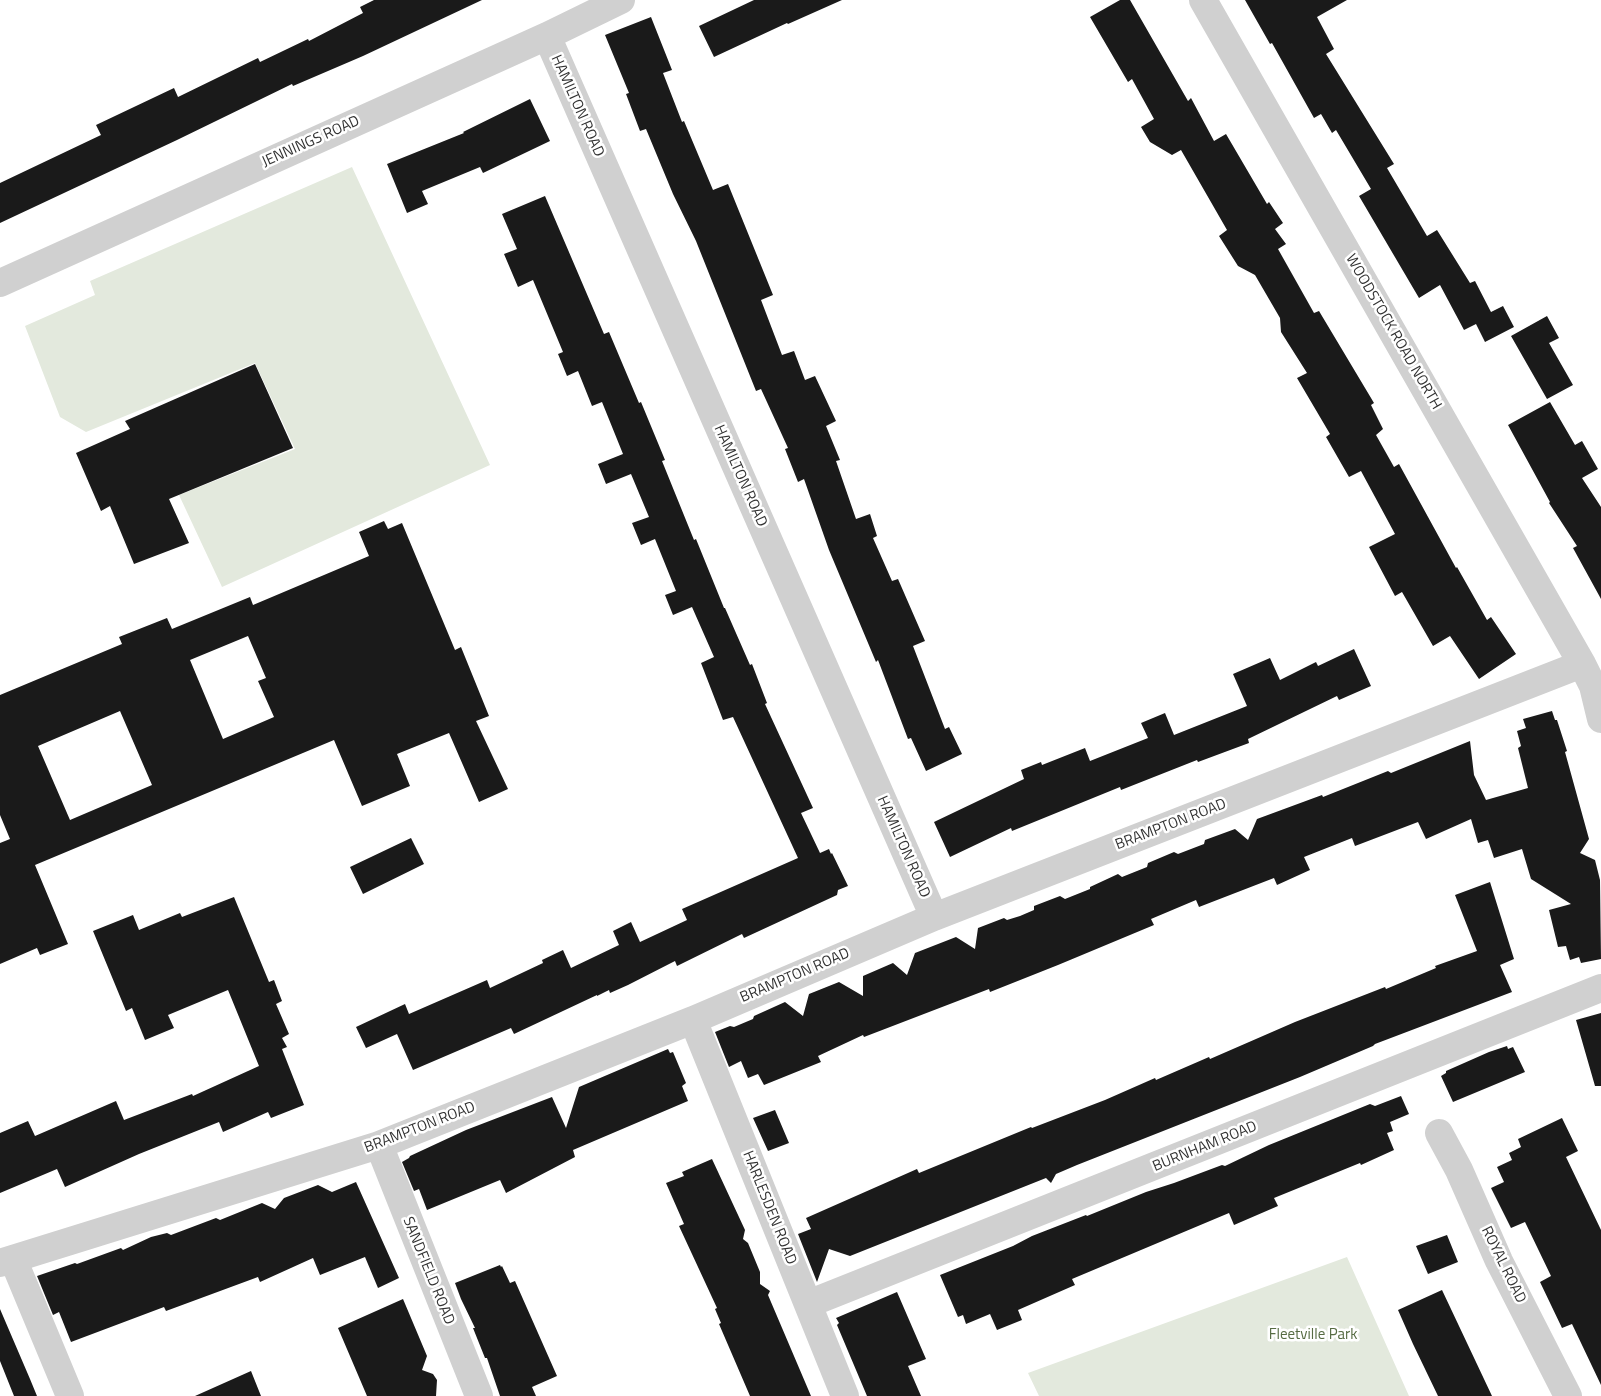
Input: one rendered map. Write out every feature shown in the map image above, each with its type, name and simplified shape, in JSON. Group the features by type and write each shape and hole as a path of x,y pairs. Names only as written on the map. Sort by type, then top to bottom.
{"street":[{"name":"JENNINGS ROAD","path":"0,283 547,36 621,0"},
{"name":"WOODSTOCK ROAD NORTH","path":"1203,0 1582,664 1593,686 1601,719"},
{"name":"HAMILTON ROAD","path":"547,36 934,917"},
{"name":"BRAMPTON ROAD","path":"6,1261 379,1145 693,1020 934,917 1582,664"},
{"name":"BURNHAM ROAD","path":"808,1304 1601,988"},
{"name":"HARLESDEN ROAD","path":"693,1020 845,1396"},
{"name":"ROYAL ROAD","path":"1439,1133 1459,1170 1500,1261 1568,1396"},
{"name":"SANDFIELD ROAD","path":"379,1145 479,1396"},
{"path":"6,1261 70,1396"}],"green space":[{"path":"352,167 490,465 222,587 179,495 295,449 255,363 86,432 60,417 25,326 95,295 90,281"},
{"name":"Fleetville Park","path":"1347,1257 1409,1396 1039,1396 1028,1373"}],"building":[{"path":"374,0 482,0 363,56 293,86 292,84 0,223 0,183 101,135 96,125 174,88 178,97 258,58 260,62 308,39 309,41 363,13 360,7"},
{"path":"754,0 842,0 714,57 699,26"},
{"path":"1120,0 1130,0 1188,101 1191,98 1214,141 1226,134 1267,204 1269,202 1283,223 1275,229 1286,244 1278,249 1314,313 1319,311 1374,403 1371,405 1383,429 1376,435 1394,467 1399,464 1487,620 1491,617 1516,654 1479,679 1450,636 1433,646 1402,592 1395,596 1369,547 1395,534 1361,471 1349,477 1326,437 1330,434 1297,378 1307,373 1281,332 1280,318 1255,275 1238,266 1219,236 1227,230 1181,150 1172,155 1150,142 1141,127 1154,119 1132,79 1128,82 1090,17"},
{"path":"1245,0 1347,0 1317,17 1334,49 1326,54 1394,164 1387,168 1427,236 1437,230 1470,283 1475,281 1491,312 1503,306 1514,327 1485,342 1476,324 1464,330 1440,285 1419,298 1359,196 1371,189 1336,130 1332,133 1321,114 1314,118 1272,43 1270,44"},
{"path":"651,17 672,70 663,73 682,122 684,121 713,190 728,184 773,295 761,300 782,355 794,351 805,380 815,376 836,421 826,426 840,460 836,461 856,519 870,514 877,536 873,538 892,581 898,579 925,641 913,646 945,729 949,727 962,754 926,771 911,738 908,739 878,660 876,662 829,550 804,479 798,482 785,449 788,448 761,389 756,391 696,241 673,194 646,129 640,131 626,94 629,93 605,35"},
{"path":"530,99 550,141 483,173 480,167 422,191 428,204 407,213 387,164 464,133"},
{"path":"545,196 604,334 609,332 639,403 641,402 665,460 662,461 694,540 696,539 750,665 752,664 767,703 765,704 813,808 801,813 820,853 829,849 848,886 838,890 837,895 744,938 742,934 677,966 675,961 628,985 610,993 609,990 597,995 514,1034 511,1028 413,1070 397,1034 366,1048 356,1027 405,1004 409,1014 487,980 490,988 543,963 542,960 563,950 571,968 619,945 613,931 631,922 640,942 687,920 682,909 798,858 733,717 723,720 701,663 714,657 692,607 673,615 665,595 676,591 655,539 641,545 632,523 649,517 631,474 606,484 598,464 623,454 602,402 592,406 578,371 567,376 558,354 563,352 533,280 518,287 504,254 517,249 502,214"},
{"path":"1547,316 1559,338 1549,343 1573,385 1547,399 1511,336"},
{"path":"255,364 293,448 169,499 189,543 134,564 110,506 101,511 76,453 130,429 125,421"},
{"path":"1550,402 1575,445 1582,441 1598,469 1582,478 1601,507 1601,599 1573,548 1577,546 1549,503 1508,425"},
{"path":"384,521 388,529 402,523 455,650 461,647 489,716 476,721 508,789 479,802 449,733 397,754 410,786 362,806 334,740 35,865 68,944 40,955 37,948 0,964 0,843 10,839 0,815 0,695 122,644 119,637 167,618 172,629 250,597 253,605 369,556 359,532","holes":["248,636 266,678 258,681 274,717 223,739 190,660","120,711 152,785 70,820 38,746"]},
{"path":"1354,649 1371,686 1339,700 1337,696 1248,739 1249,743 1198,762 1197,760 1121,790 1120,787 1012,831 1011,828 950,857 934,822 1024,779 1021,770 1041,762 1042,765 1085,748 1090,761 1148,738 1141,723 1165,713 1174,735 1247,706 1233,674 1270,658 1280,680 1316,662 1318,666"},
{"path":"1552,711 1555,720 1557,720 1567,751 1565,752 1589,839 1580,853 1595,860 1600,880 1601,959 1581,963 1579,957 1570,960 1566,946 1558,947 1549,910 1571,904 1531,879 1522,849 1494,858 1488,840 1478,843 1471,819 1426,839 1418,822 1355,846 1352,838 1304,857 1310,870 1277,885 1274,878 1199,907 1196,900 1151,919 1154,925 1058,965 990,992 989,989 864,1037 863,1035 818,1056 821,1062 764,1085 758,1074 748,1078 741,1061 729,1067 715,1032 753,1019 754,1016 785,1002 803,1016 809,994 839,982 863,996 863,976 893,963 907,975 915,953 956,937 975,949 978,928 1004,918 1007,920 1020,916 1034,910 1034,906 1060,896 1065,899 1090,889 1090,887 1118,874 1122,877 1147,867 1148,863 1174,852 1178,854 1204,844 1205,840 1235,829 1248,840 1257,819 1322,795 1323,797 1388,771 1391,773 1470,741 1474,775 1486,800 1528,788 1518,748 1521,746 1517,731 1526,728 1523,719"},
{"path":"411,838 424,864 363,894 350,867"},
{"path":"1490,882 1514,959 1500,965 1512,992 1375,1044 1300,1077 1077,1165 1056,1174 1051,1183 1046,1178 850,1256 829,1249 817,1282 798,1234 811,1229 806,1218 917,1169 919,1173 1031,1127 1105,1100 1155,1078 1156,1080 1209,1057 1210,1059 1295,1022 1385,987 1386,989 1436,968 1435,966 1477,951 1455,895"},
{"path":"234,897 269,982 274,980 282,1001 276,1004 289,1034 282,1038 287,1047 282,1049 304,1105 271,1118 268,1112 223,1132 219,1122 139,1154 65,1187 57,1169 0,1193 0,1133 28,1121 35,1136 116,1101 124,1120 192,1094 193,1096 259,1066 228,990 168,1015 174,1028 145,1040 132,1008 126,1011 93,931 133,915 139,930 180,913 182,917"},
{"path":"1601,1013 1601,1086 1595,1086 1576,1020"},
{"path":"1507,1046 1508,1049 1513,1047 1525,1072 1453,1102 1441,1076 1446,1071"},
{"path":"668,1049 670,1053 673,1052 686,1083 682,1086 688,1101 573,1150 575,1157 506,1193 500,1180 427,1210 419,1189 414,1191 402,1162 410,1156 466,1130 552,1097 566,1128 579,1087"},
{"path":"1401,1096 1409,1114 1390,1122 1393,1131 1387,1133 1394,1150 1361,1165 1360,1163 1274,1198 1278,1206 1234,1225 1229,1213 1072,1279 1075,1285 1018,1310 1022,1320 997,1330 990,1314 966,1324 963,1315 958,1317 940,1275 1013,1246 1032,1236 1146,1192 1222,1165 1225,1166 1269,1145 1370,1104 1375,1106"},
{"path":"775,1110 789,1143 768,1151 753,1118"},
{"path":"1562,1118 1578,1151 1566,1157 1601,1230 1601,1385 1572,1324 1562,1328 1540,1282 1551,1276 1525,1222 1511,1228 1491,1188 1504,1182 1497,1167 1512,1160 1509,1153 1521,1147 1518,1139"},
{"path":"712,1159 745,1230 743,1239 748,1243 760,1272 760,1284 770,1291 768,1295 811,1396 750,1396 719,1324 721,1323 715,1309 717,1308 679,1226 684,1224 666,1183 684,1176 682,1172"},
{"path":"356,1182 399,1278 378,1288 365,1257 320,1275 313,1258 260,1282 258,1277 166,1311 164,1307 71,1342 59,1312 53,1315 37,1276 121,1248 123,1250 151,1237 167,1233 171,1235 216,1218 220,1220 262,1203 275,1209 284,1198 318,1185 332,1192"},
{"path":"1447,1235 1458,1262 1428,1274 1416,1246"},
{"path":"500,1265 510,1283 515,1281 557,1376 532,1387 536,1396 500,1396 487,1358 485,1358 473,1328 475,1328 455,1283"},
{"path":"1442,1290 1492,1396 1438,1396 1413,1344 1398,1310"},
{"path":"897,1292 926,1359 908,1366 921,1396 867,1396 837,1325 839,1323 836,1318"},
{"path":"403,1299 427,1356 422,1370 433,1374 437,1380 436,1396 367,1396 338,1328"},
{"path":"0,1309 37,1396 14,1396 0,1361"},
{"path":"251,1371 261,1396 195,1396"}]}
